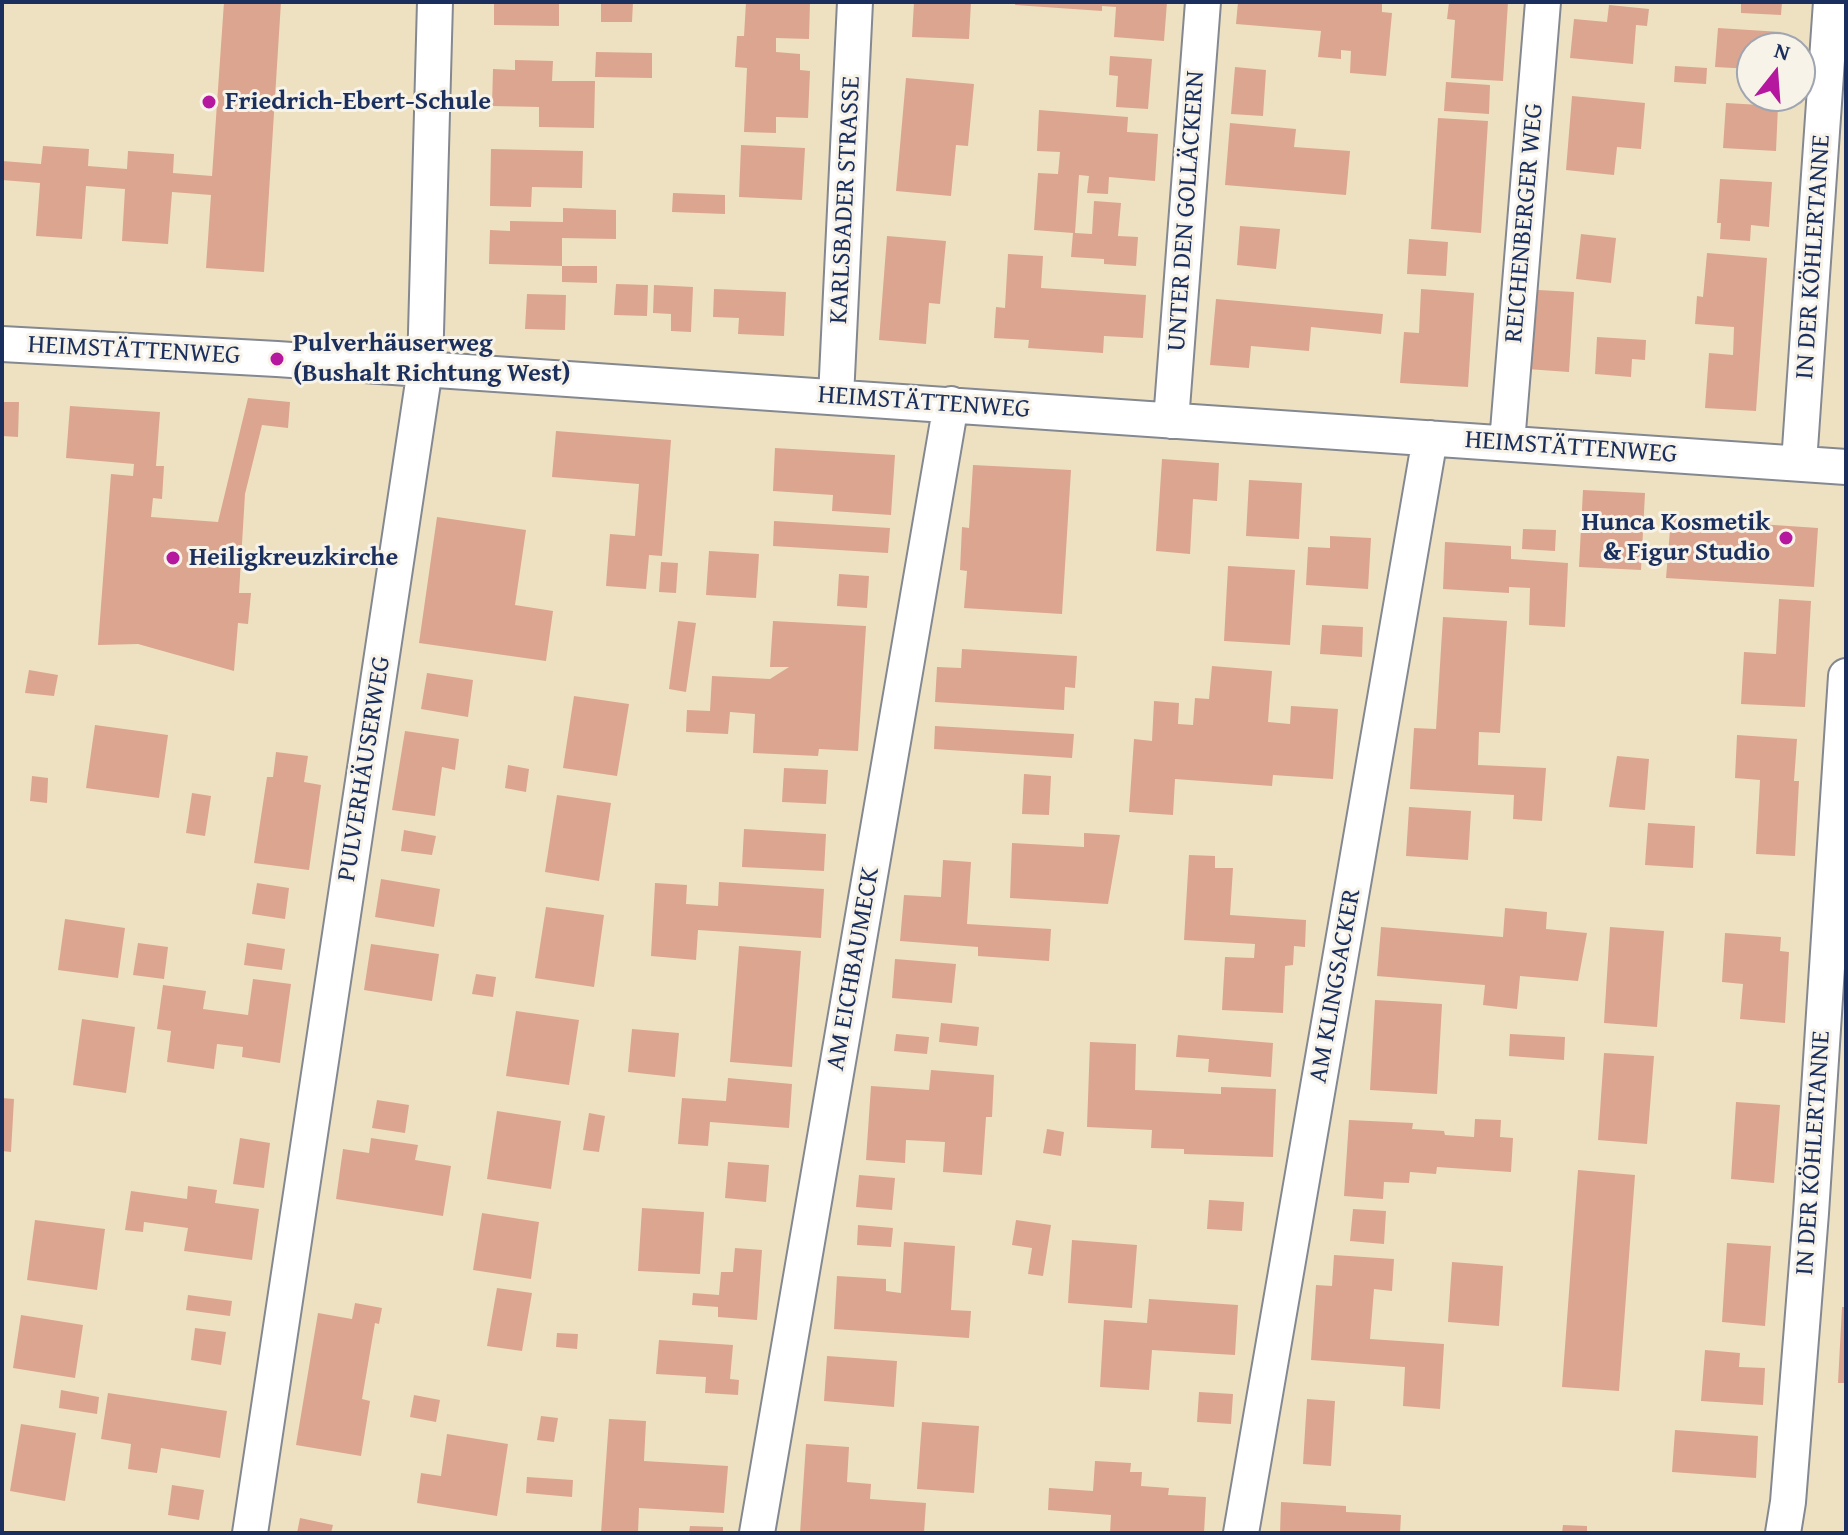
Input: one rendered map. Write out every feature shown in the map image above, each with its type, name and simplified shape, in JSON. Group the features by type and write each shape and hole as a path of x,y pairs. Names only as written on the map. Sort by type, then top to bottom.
{"street":[{"name":"PULVERHÄUSERWEG","path":"250,1533 425,369 435,2"},
{"name":"KARLSBADER STRASSE","path":"836,397 855,2"},
{"name":"UNTER DEN GOLLÄCKERN","path":"1171,421 1203,2"},
{"name":"REICHENBERGER WEG","path":"1507,443 1543,2"},
{"name":"IN DER KÖHLERTANNE","path":"1799,463 1831,2"},
{"name":"HEIMSTÄTTENWEG","path":"2,344 951,404 1846,467"},
{"name":"AM EICHBAUMECK","path":"757,1533 951,404"},
{"name":"AM KLINGSACKER","path":"1241,1533 1430,438"},
{"name":"IN DER KÖHLERTANNE","path":"1783,1533 1811,1213 1846,676"}],"building":[{"path":"224,2 281,2 264,272 206,268 211,195 172,192 168,244 122,241 125,189 86,186 82,239 36,236 40,183 2,180 2,161 41,164 43,146 89,149 88,166 127,169 128,151 174,154 173,173 212,176"},
{"path":"494,2 559,2 559,26 494,25"},
{"path":"601,2 633,2 632,22 601,22"},
{"path":"746,2 810,2 809,39 776,38 776,52 800,54 800,70 810,71 808,118 776,117 776,133 744,132 747,68 735,67 737,36 744,36"},
{"path":"914,2 971,2 969,39 912,37"},
{"path":"1016,2 1167,2 1164,41 1114,37 1116,7 1102,6 1102,11 1015,5"},
{"path":"1238,2 1382,2 1382,12 1392,13 1386,76 1350,73 1351,51 1341,50 1341,59 1318,57 1321,31 1236,24"},
{"path":"1449,2 1508,2 1503,81 1451,78 1455,20 1447,19"},
{"path":"1741,2 1782,2 1781,15 1741,13"},
{"path":"1609,5 1649,9 1647,26 1636,25 1633,64 1570,58 1574,19 1607,22"},
{"path":"1718,28 1781,32 1736,32 1736,68 1715,67"},
{"path":"596,52 652,53 652,78 595,77"},
{"path":"1110,56 1152,59 1148,109 1116,107 1118,76 1109,75"},
{"path":"515,60 553,61 552,81 595,81 594,128 539,127 539,107 492,106 493,69 515,70"},
{"path":"1675,66 1707,68 1706,84 1674,82"},
{"path":"1235,67 1266,70 1263,116 1231,114"},
{"path":"906,78 974,84 968,146 956,145 951,196 896,191"},
{"path":"1446,82 1490,85 1489,114 1444,111"},
{"path":"1572,96 1645,103 1641,149 1617,147 1614,175 1566,170"},
{"path":"1726,103 1736,104 1736,112 1778,112 1776,151 1723,148"},
{"path":"1039,110 1128,117 1127,132 1158,134 1155,181 1109,177 1108,194 1087,193 1089,176 1079,175 1075,233 1092,234 1094,201 1121,203 1118,236 1138,237 1136,266 1104,264 1104,259 1071,257 1073,233 1034,230 1038,173 1058,174 1060,152 1037,151"},
{"path":"1438,118 1488,121 1481,233 1431,229"},
{"path":"1230,123 1296,129 1294,147 1350,151 1346,195 1225,185"},
{"path":"741,145 805,148 802,200 739,197"},
{"path":"491,149 583,151 582,188 532,187 531,207 490,206"},
{"path":"1720,179 1772,182 1769,227 1751,225 1750,241 1720,239 1721,223 1717,223"},
{"path":"673,193 725,195 725,214 672,212"},
{"path":"563,208 616,210 616,239 562,238 562,266 489,264 490,230 510,231 510,221 563,222"},
{"path":"1240,226 1280,229 1276,269 1237,265"},
{"path":"1581,234 1616,238 1611,283 1576,279"},
{"path":"887,236 946,241 940,304 929,303 926,344 879,340"},
{"path":"1409,239 1448,242 1446,276 1407,274"},
{"path":"1707,253 1767,258 1756,411 1705,408 1709,353 1733,355 1734,327 1695,324 1697,296 1703,297"},
{"path":"1008,254 1043,256 1041,288 1146,295 1143,338 1104,336 1103,353 1028,348 1029,340 994,338 996,307 1005,308"},
{"path":"562,266 597,266 597,283 562,282"},
{"path":"616,284 648,285 647,316 614,315"},
{"path":"654,285 693,287 691,332 671,331 671,314 653,313"},
{"path":"714,289 786,292 784,336 738,334 739,318 713,317"},
{"path":"1421,289 1474,293 1468,387 1400,383 1404,332 1419,333"},
{"path":"1538,290 1574,292 1569,372 1527,369 1530,317 1536,318"},
{"path":"527,294 566,295 565,330 525,329"},
{"path":"1216,299 1383,314 1381,334 1311,327 1309,351 1251,346 1249,368 1210,365"},
{"path":"1597,337 1646,340 1645,360 1632,359 1631,377 1595,374"},
{"name":"Heiligkreuzkirche","path":"248,398 290,402 288,428 262,425 245,494 239,593 251,593 248,624 238,623 234,671 138,644 98,645 111,474 133,476 134,464 66,458 70,406 160,412 156,466 164,466 162,499 153,498 151,517 218,522"},
{"path":"2,402 19,402 18,437 2,436"},
{"path":"556,431 671,440 662,556 649,555 646,589 606,586 610,534 635,536 639,484 552,477"},
{"path":"775,448 895,455 891,515 832,511 833,495 773,491"},
{"path":"1162,459 1219,463 1217,501 1193,499 1190,554 1156,551"},
{"path":"973,465 1071,470 1062,614 964,608 967,571 960,570 962,527 969,528"},
{"path":"1249,480 1302,483 1299,539 1246,536"},
{"path":"1583,490 1645,493 1641,570 1579,567"},
{"path":"437,517 526,530 515,605 553,611 546,661 419,643"},
{"path":"1671,518 1818,528 1814,587 1666,578"},
{"path":"774,521 890,528 888,553 773,546"},
{"path":"1523,529 1556,530 1555,551 1522,549"},
{"path":"1330,536 1371,538 1368,589 1306,585 1308,547 1330,548"},
{"path":"1445,542 1511,546 1511,559 1568,563 1565,627 1529,625 1530,588 1509,587 1509,593 1443,589"},
{"path":"709,551 759,554 756,598 706,595"},
{"path":"661,562 678,563 676,593 659,592"},
{"path":"1228,566 1295,570 1290,645 1224,641"},
{"path":"839,574 869,576 867,608 837,606"},
{"path":"1779,599 1811,601 1805,707 1741,704 1744,652 1776,654"},
{"path":"1443,617 1507,621 1500,733 1479,732 1478,765 1546,768 1542,821 1513,819 1514,795 1410,789 1414,728 1436,729"},
{"path":"678,621 696,623 686,692 669,689"},
{"path":"773,621 866,626 858,751 819,749 818,756 753,753 755,714 730,712 728,734 686,732 687,710 710,711 712,676 770,679 789,667 770,667"},
{"path":"1322,625 1363,627 1362,657 1320,654"},
{"path":"962,649 1077,656 1075,688 1065,687 1064,710 935,702 937,667 961,668"},
{"path":"1212,666 1272,671 1268,722 1290,724 1291,706 1338,709 1333,779 1273,775 1272,786 1175,779 1173,815 1129,812 1134,739 1152,741 1154,701 1179,703 1178,724 1193,725 1195,698 1209,699"},
{"path":"29,670 58,675 54,696 25,693"},
{"path":"427,673 473,680 468,717 421,709"},
{"path":"574,696 629,704 617,776 563,768"},
{"path":"95,725 168,735 159,798 86,788"},
{"path":"935,726 1074,734 1072,758 934,749"},
{"path":"405,731 459,739 455,770 442,767 435,816 392,810"},
{"path":"1737,735 1797,739 1794,781 1799,781 1795,856 1756,854 1760,780 1735,778"},
{"path":"276,752 308,756 304,782 321,785 309,870 254,863 267,777 273,777"},
{"path":"1617,756 1649,759 1645,810 1609,807"},
{"path":"508,765 529,769 526,792 505,788"},
{"path":"784,768 828,770 826,804 782,802"},
{"path":"1024,774 1051,776 1049,815 1022,814"},
{"path":"32,776 48,778 47,803 30,801"},
{"path":"192,793 211,796 205,836 186,833"},
{"path":"557,795 611,803 599,881 545,872"},
{"path":"1409,807 1471,811 1468,860 1406,856"},
{"path":"1648,823 1695,826 1693,868 1645,865"},
{"path":"744,829 826,834 824,871 742,867"},
{"path":"404,830 436,836 432,855 401,851"},
{"path":"1084,833 1120,835 1108,904 1010,898 1012,843 1084,847"},
{"path":"1189,855 1215,856 1215,868 1233,868 1230,915 1306,920 1305,947 1294,946 1293,965 1285,966 1283,1013 1222,1010 1225,957 1254,958 1255,944 1184,940"},
{"path":"943,860 971,862 967,924 1051,929 1049,961 978,956 978,947 900,941 904,895 941,897"},
{"path":"381,879 440,889 434,927 375,917"},
{"path":"719,882 824,889 821,938 698,930 696,960 651,956 655,883 687,885 686,904 718,906"},
{"path":"257,883 289,888 285,919 252,914"},
{"path":"546,907 604,915 594,987 535,978"},
{"path":"1505,908 1547,912 1546,929 1587,933 1578,981 1520,976 1517,1009 1483,1005 1485,985 1377,976 1381,927 1503,937"},
{"path":"65,919 125,928 118,978 58,970"},
{"path":"1610,927 1664,931 1657,1027 1604,1023"},
{"path":"1725,933 1781,937 1780,951 1789,952 1785,1023 1740,1019 1743,984 1722,982"},
{"path":"138,943 168,947 164,979 133,975"},
{"path":"247,943 285,949 282,970 244,965"},
{"path":"371,944 439,954 432,1001 364,990"},
{"path":"739,946 801,951 792,1067 730,1062"},
{"path":"895,959 956,964 952,1003 892,998"},
{"path":"476,974 496,977 493,997 472,994"},
{"path":"253,979 291,984 280,1063 242,1057 243,1047 217,1044 214,1069 167,1062 171,1031 157,1029 163,985 206,991 203,1009 248,1015"},
{"path":"1375,1000 1442,1004 1437,1094 1370,1090"},
{"path":"516,1011 579,1020 569,1085 506,1076"},
{"path":"82,1019 135,1027 126,1093 73,1085"},
{"path":"941,1023 979,1027 977,1046 939,1042"},
{"path":"632,1029 679,1033 675,1077 628,1072"},
{"path":"896,1034 929,1037 927,1054 894,1051"},
{"path":"1510,1034 1565,1037 1564,1060 1509,1056"},
{"path":"1178,1035 1273,1043 1271,1077 1208,1072 1209,1059 1176,1057"},
{"path":"1090,1042 1136,1044 1135,1090 1221,1094 1221,1087 1276,1089 1273,1157 1184,1154 1184,1149 1151,1148 1152,1130 1087,1127"},
{"path":"1604,1053 1654,1056 1647,1144 1598,1140"},
{"path":"931,1070 994,1075 992,1117 986,1117 982,1175 943,1172 945,1142 906,1140 905,1163 866,1160 871,1086 929,1090"},
{"path":"728,1078 792,1084 789,1128 710,1122 708,1146 678,1144 682,1098 726,1101"},
{"path":"2,1098 14,1099 11,1152 2,1151"},
{"path":"377,1100 409,1105 405,1133 372,1128"},
{"path":"1736,1102 1780,1105 1774,1183 1731,1179"},
{"path":"497,1111 561,1121 551,1189 487,1179"},
{"path":"589,1113 605,1116 599,1152 583,1150"},
{"path":"1475,1119 1501,1120 1500,1137 1513,1138 1511,1172 1437,1167 1436,1174 1410,1172 1409,1183 1384,1182 1383,1199 1344,1196 1349,1120 1413,1123 1412,1129 1474,1137"},
{"path":"1047,1129 1064,1132 1061,1156 1043,1153"},
{"path":"240,1138 270,1143 264,1188 233,1184"},
{"path":"371,1138 418,1145 415,1160 451,1166 443,1216 336,1199 343,1149 369,1153"},
{"path":"728,1162 769,1165 766,1202 725,1198"},
{"path":"1578,1170 1635,1175 1619,1391 1562,1387"},
{"path":"859,1175 895,1178 892,1210 856,1207"},
{"path":"188,1186 217,1190 215,1203 259,1209 252,1260 184,1251 188,1228 144,1222 143,1232 125,1230 131,1191 187,1199"},
{"path":"1209,1200 1244,1202 1242,1231 1207,1229"},
{"path":"642,1208 704,1212 700,1274 638,1271"},
{"path":"1353,1209 1386,1211 1384,1244 1350,1241"},
{"path":"482,1213 539,1222 531,1279 473,1270"},
{"path":"35,1220 105,1229 97,1290 27,1280"},
{"path":"1016,1220 1051,1225 1043,1276 1028,1274 1032,1248 1012,1245"},
{"path":"858,1225 893,1228 891,1247 857,1245"},
{"path":"1072,1240 1137,1245 1132,1308 1068,1303"},
{"path":"904,1242 955,1246 951,1310 971,1311 969,1338 834,1329 837,1276 886,1279 886,1291 901,1293"},
{"path":"1727,1243 1771,1246 1765,1326 1722,1322"},
{"path":"735,1248 762,1250 757,1320 718,1317 718,1307 692,1305 693,1293 719,1295 721,1272 733,1272"},
{"path":"1334,1255 1394,1259 1392,1291 1374,1289 1370,1339 1444,1344 1440,1409 1403,1406 1405,1367 1311,1360 1316,1285 1332,1286"},
{"path":"1452,1262 1503,1266 1499,1326 1448,1322"},
{"path":"497,1288 532,1293 522,1351 487,1346"},
{"path":"188,1295 232,1301 230,1316 186,1310"},
{"path":"1149,1299 1238,1305 1235,1355 1152,1350 1149,1390 1100,1387 1104,1320 1147,1323"},
{"path":"355,1303 382,1308 379,1324 375,1323 362,1399 370,1401 361,1456 296,1445 318,1313 352,1319"},
{"path":"1842,1307 1846,1307 1846,1383 1838,1383"},
{"path":"21,1315 83,1325 75,1378 13,1368"},
{"path":"195,1328 226,1332 221,1365 191,1360"},
{"path":"557,1333 578,1334 577,1349 556,1347"},
{"path":"659,1340 733,1345 730,1379 739,1380 738,1395 705,1393 706,1377 656,1374"},
{"path":"1705,1350 1740,1353 1739,1367 1765,1368 1763,1405 1701,1401"},
{"path":"827,1356 897,1361 894,1407 824,1401"},
{"path":"61,1390 99,1397 97,1414 59,1408"},
{"path":"1199,1392 1233,1394 1231,1424 1197,1422"},
{"path":"108,1393 227,1411 220,1458 161,1448 157,1473 128,1469 131,1444 101,1439"},
{"path":"414,1395 440,1400 436,1422 410,1417"},
{"path":"1307,1399 1335,1401 1331,1466 1303,1464"},
{"path":"541,1416 558,1418 554,1442 537,1440"},
{"path":"609,1419 646,1421 644,1461 728,1466 724,1513 639,1508 638,1533 601,1533"},
{"path":"922,1422 979,1426 974,1493 917,1489"},
{"path":"21,1424 76,1433 65,1501 10,1491"},
{"path":"1675,1430 1758,1436 1756,1478 1672,1472"},
{"path":"447,1434 508,1444 497,1516 417,1503 421,1473 441,1476"},
{"path":"806,1444 849,1447 847,1482 871,1484 870,1499 926,1503 924,1533 800,1533"},
{"path":"1095,1461 1131,1463 1130,1472 1142,1472 1141,1486 1169,1488 1168,1495 1206,1497 1204,1533 1110,1533 1111,1515 1048,1510 1049,1488 1093,1491"},
{"path":"527,1477 573,1480 572,1497 526,1493"},
{"path":"172,1485 204,1490 199,1520 168,1515"},
{"path":"1281,1502 1346,1506 1346,1512 1401,1515 1400,1533 1280,1533"},
{"path":"300,1518 333,1525 331,1533 297,1533"},
{"path":"1563,1525 1587,1526 1587,1533 1562,1533"},
{"path":"690,1526 723,1527 723,1533 689,1533"}],"place":[{"name":"Friedrich-Ebert-Schule","path":"209,102"},
{"name":"Pulverhäuserweg (Bushalt Richtung West)","path":"277,359"},
{"name":"Hunca Kosmetik & Figur Studio","path":"1786,538"},
{"name":"Heiligkreuzkirche","path":"173,558"}]}
